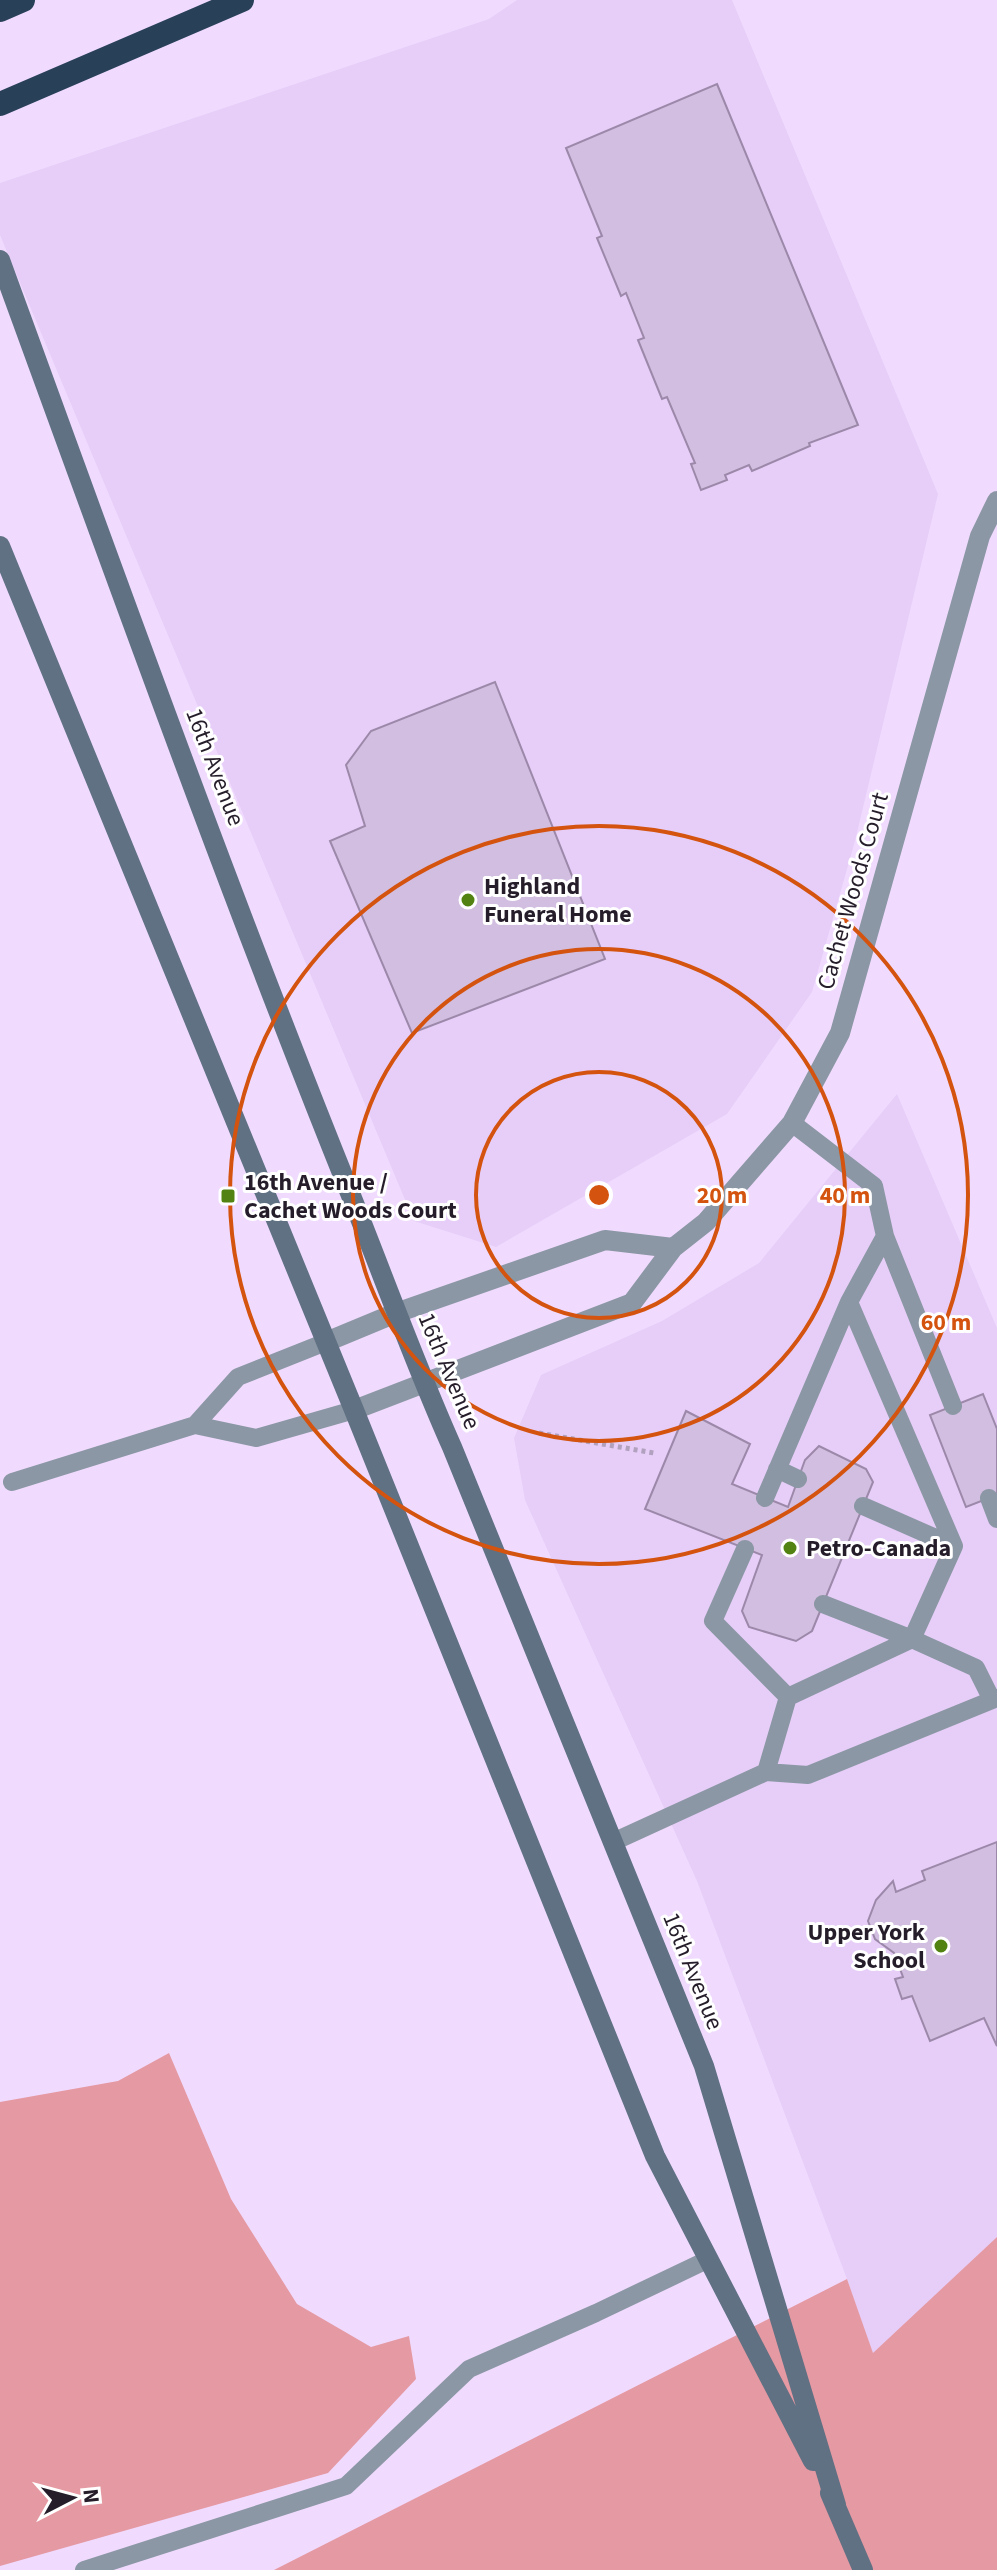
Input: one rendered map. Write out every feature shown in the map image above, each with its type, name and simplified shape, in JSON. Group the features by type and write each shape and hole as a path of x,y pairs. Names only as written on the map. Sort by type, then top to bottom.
{"highway":[{"path":"0,10 23,0"},
{"path":"0,104 242,0"}],"main road":[{"name":"16th Avenue","path":"0,260 296,1058 424,1383 704,2066 836,2505"},
{"name":"16th Avenue","path":"0,546 655,2156 836,2505 863,2570"}],"street":[{"name":"Cachet Woods Court","path":"354,1410 632,1303 673,1248 706,1222 792,1123 840,1033 980,536 997,501"},
{"path":"326,1342 396,1313 605,1240 673,1248"}],"lane":[{"path":"792,1123 874,1186 885,1236 953,1406"},
{"path":"765,1498 849,1302 885,1236"},
{"path":"766,1772 788,1697 912,1639 954,1546 849,1302"},
{"path":"195,1425 238,1377 326,1342"},
{"path":"12,1482 195,1425 256,1438 354,1410"},
{"path":"777,1469 798,1479"},
{"path":"989,1498 997,1519"},
{"path":"863,1506 954,1546"},
{"path":"745,1549 713,1621 788,1697"},
{"path":"736,1570 754,1578"},
{"path":"613,1842 766,1772 808,1775 995,1699 976,1668 823,1604"},
{"path":"84,2570 346,2486 469,2369 709,2259"}],"path":[{"path":"539,1433 654,1453"}],"shaded area":[{"path":"517,0 732,0 938,494 855,841 812,992 727,1114 496,1247 414,1221 0,235 0,183 489,19"},
{"path":"897,1094 997,1328 997,2237 873,2354 697,1881 525,1500 514,1438 541,1375 662,1321 759,1263"},
{"path":"169,2053 231,2199 297,2304 371,2347 409,2336 416,2379 328,2473 0,2566 0,2102 118,2081"},
{"path":"997,2237 997,2570 274,2570 847,2279 873,2353"}],"building":[{"path":"717,84 858,425 809,443 810,446 752,471 749,465 725,475 727,480 701,490 691,464 695,463 667,397 662,399 638,340 644,338 626,293 621,296 597,238 602,236 566,148"},
{"name":"Highland Funeral Home","path":"495,682 605,959 412,1033 330,841 365,826 346,765 371,731"},
{"path":"983,1394 997,1429 997,1495 966,1507 930,1415"},
{"path":"686,1411 750,1444 732,1484 788,1507 805,1460 819,1446 866,1469 873,1482 812,1631 796,1641 749,1627 742,1611 762,1555 645,1509"},
{"name":"Upper York School","path":"997,1842 997,2046 984,2018 930,2041 912,1996 902,1999 895,1979 903,1977 894,1953 875,1939 868,1921 876,1900 893,1881 896,1892 925,1880 922,1871"}],"place":[{"name":"Highland Funeral Home","path":"468,900"},
{"name":"16th Avenue / Cachet Woods Court","path":"228,1196"},
{"name":"Petro-Canada","path":"790,1548"},
{"name":"Upper York School","path":"941,1946"}]}
